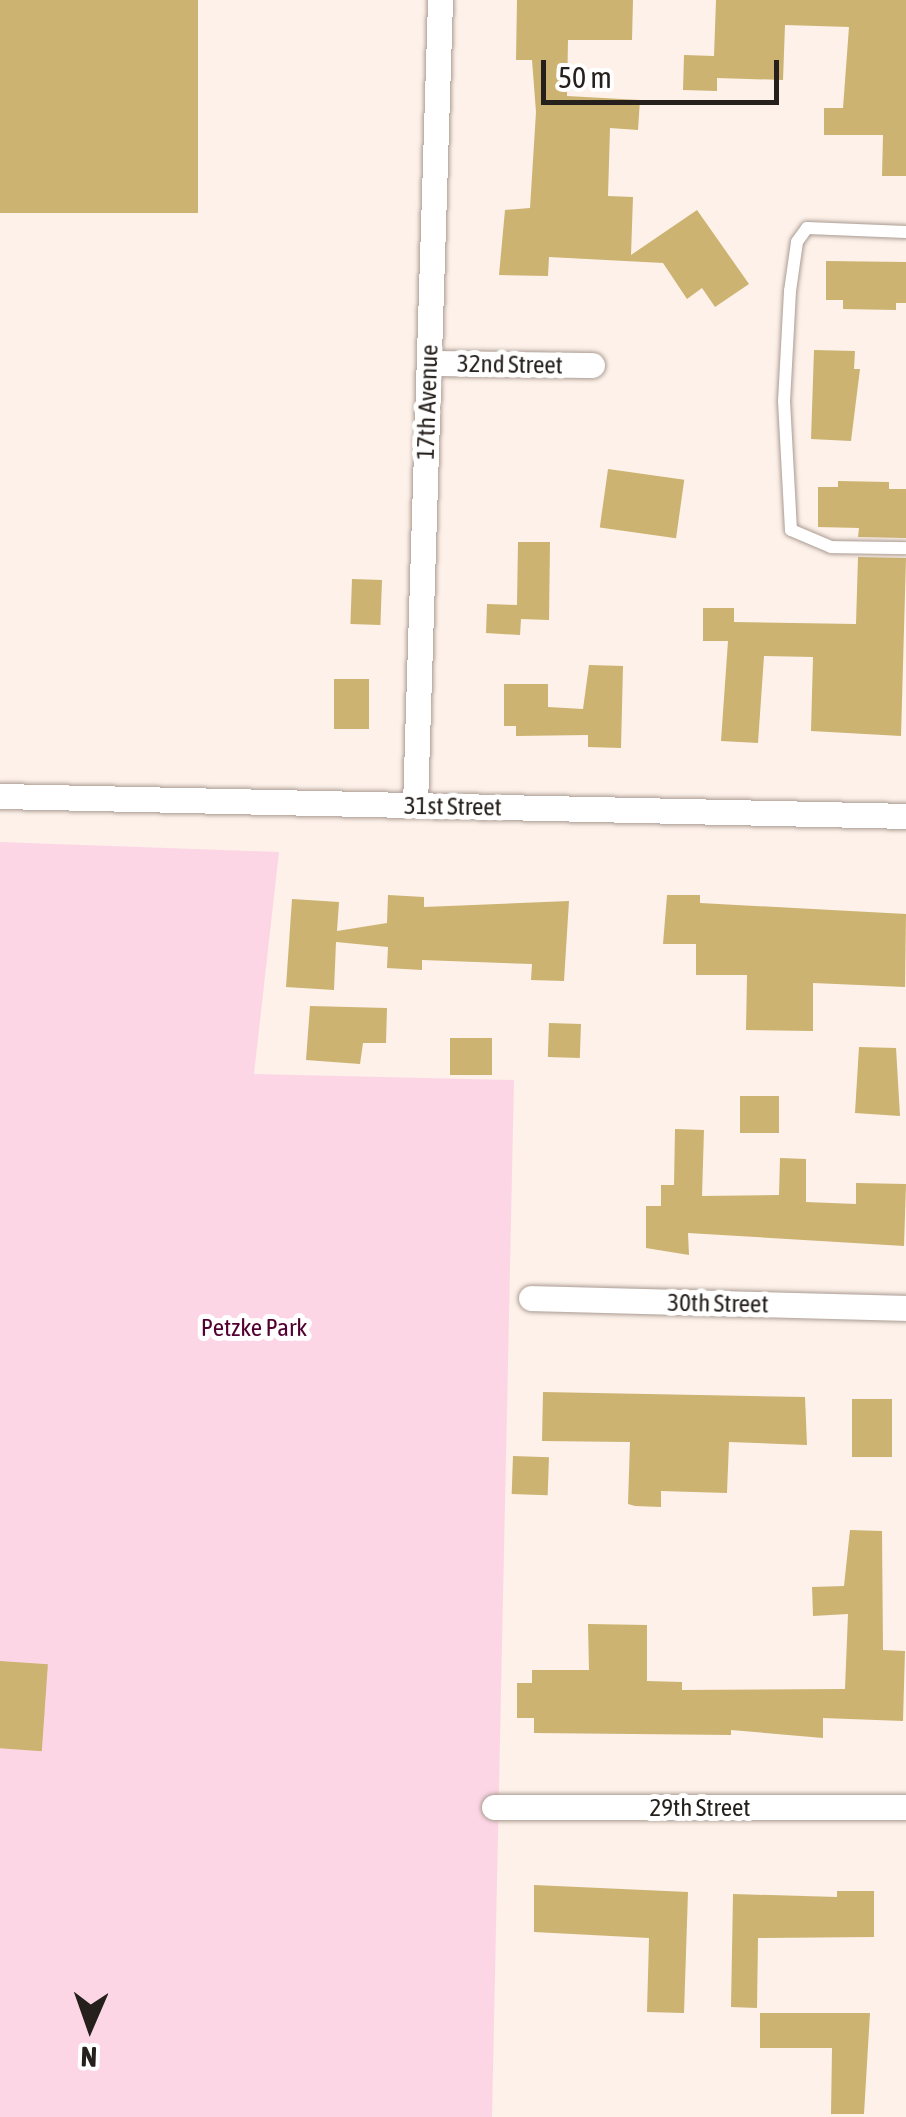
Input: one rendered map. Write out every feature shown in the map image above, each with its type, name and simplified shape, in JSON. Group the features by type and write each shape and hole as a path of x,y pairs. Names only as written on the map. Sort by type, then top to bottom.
{"street":[{"name":"17th Avenue","path":"415,805 440,0"},
{"name":"32nd Street","path":"428,363 592,364"},
{"name":"31st Street","path":"0,796 906,816"},
{"name":"30th Street","path":"531,1298 906,1308"},
{"name":"29th Street","path":"494,1808 906,1807"}],"lane":[{"path":"906,232 807,228 798,242 790,291 784,402 791,530 831,548 906,548"}],"green space":[{"name":"Petzke Park","path":"0,842 279,852 254,1074 514,1080 492,2117 0,2117"}],"building":[{"path":"0,0 198,0 198,213 0,213"},
{"path":"517,0 633,0 632,40 568,40 567,96 640,100 638,130 610,128 608,196 633,197 631,255 697,210 749,284 715,307 702,288 687,299 663,263 549,257 548,276 499,275 505,210 530,208 536,112 532,60 516,60"},
{"path":"716,0 906,0 906,176 882,176 883,135 824,135 824,108 843,108 849,27 785,25 783,80 717,78 717,91 683,90 684,55 714,56"},
{"path":"826,261 906,262 906,303 896,303 896,310 843,309 843,300 826,300"},
{"path":"814,350 855,351 854,369 860,369 851,441 811,439"},
{"path":"608,469 684,480 676,538 600,527"},
{"path":"838,481 889,482 889,489 906,489 906,538 858,537 859,528 818,527 818,487 838,487"},
{"path":"518,542 550,542 549,620 521,619 520,635 486,633 487,604 517,605"},
{"path":"858,557 906,558 901,736 811,731 813,657 764,656 758,743 721,741 728,641 703,641 703,608 734,608 734,622 856,624"},
{"path":"352,579 382,580 380,625 350,624"},
{"path":"589,665 623,666 621,748 588,747 588,735 516,736 516,726 504,726 504,684 548,684 548,707 583,709"},
{"path":"334,679 369,679 369,729 334,729"},
{"path":"388,895 424,897 424,907 569,901 564,981 531,980 532,964 422,960 422,970 387,968 388,947 336,942 334,990 286,987 292,899 339,902 337,931 387,923"},
{"path":"667,895 700,895 700,903 906,914 905,987 813,983 813,1031 746,1030 747,975 696,975 696,944 663,944"},
{"path":"310,1006 387,1008 386,1043 363,1043 360,1064 306,1060"},
{"path":"549,1023 581,1024 580,1058 548,1057"},
{"path":"450,1038 492,1038 492,1075 450,1075"},
{"path":"859,1047 896,1048 900,1116 855,1113"},
{"path":"740,1096 779,1096 779,1133 740,1133"},
{"path":"675,1129 704,1130 702,1196 779,1195 780,1158 806,1159 806,1202 856,1204 856,1183 906,1184 904,1246 688,1233 689,1255 646,1248 646,1206 661,1206 661,1185 674,1185"},
{"path":"543,1392 805,1397 807,1445 729,1442 727,1493 661,1491 661,1507 635,1506 628,1504 630,1442 542,1441"},
{"path":"852,1399 892,1399 892,1457 852,1457"},
{"path":"513,1456 549,1457 548,1495 512,1494"},
{"path":"850,1530 882,1531 883,1650 905,1651 903,1721 823,1718 823,1738 731,1730 731,1735 534,1733 534,1718 517,1718 517,1683 532,1683 532,1670 589,1670 588,1624 647,1625 647,1681 682,1682 682,1690 845,1689 848,1614 813,1616 812,1587 844,1586"},
{"path":"0,1661 48,1664 42,1751 0,1748"},
{"path":"534,1885 688,1892 684,2013 647,2012 649,1938 534,1932"},
{"path":"837,1891 874,1891 874,1937 758,1938 757,2008 731,2007 733,1894 837,1897"},
{"path":"760,2013 870,2013 864,2114 831,2114 832,2048 760,2048"}]}
